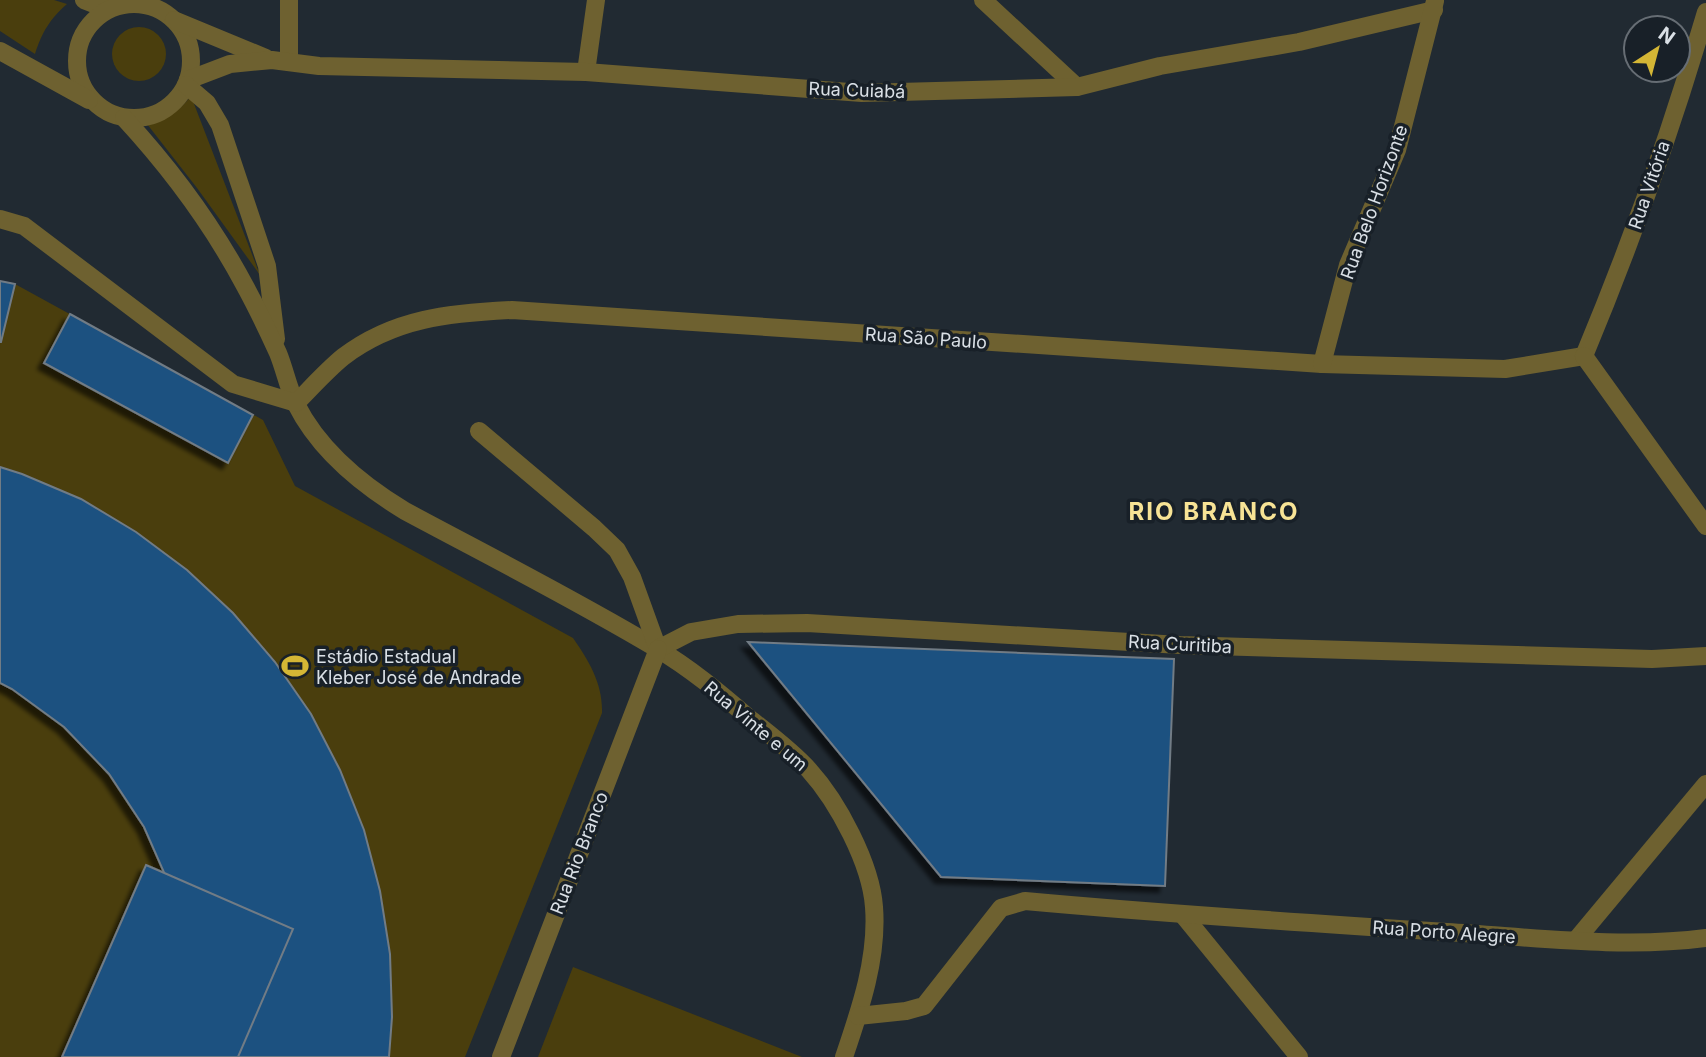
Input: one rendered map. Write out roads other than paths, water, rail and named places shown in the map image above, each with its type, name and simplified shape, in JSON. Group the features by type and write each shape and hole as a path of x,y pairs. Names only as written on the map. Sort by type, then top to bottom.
{"street":[{"path":"84,0 107,9"},
{"path":"281,61 289,0"},
{"path":"586,72 596,0"},
{"path":"983,0 1077,87"},
{"path":"0,51 92,101 107,112 124,118 143,118 161,112 176,101 187,83 191,68 188,42 174,20 159,10 142,4 124,4 107,9 93,20 76,52 76,70 92,101"},
{"name":"Rua Cuiabá","path":"187,83 230,64 281,61 318,66 586,72 862,93 1077,87 1160,66 1299,42 1435,5"},
{"name":"Rua Belo Horizonte","path":"1322,364 1348,265 1397,150 1435,5"},
{"name":"Rua Vitória","path":"1584,356 1643,208 1689,72 1706,12"},
{"name":"Rua Cuiabá","path":"174,20 281,61"},
{"path":"187,83 207,103 220,125 267,266 278,353"},
{"path":"124,118 165,163 213,232 246,287 278,353"},
{"path":"0,219 24,226 233,384 296,403"},
{"name":"Rua São Paulo","path":"296,403 343,357 397,325 464,312 512,310 1322,364 1504,369 1584,356"},
{"name":"Rua Vinte e um","path":"278,353 296,403 341,463 370,490 658,649 710,685 810,771 841,816 861,854 874,907 872,955 858,1016 844,1057"},
{"path":"1584,356 1706,526"},
{"path":"478,431 594,527 617,550 632,577 658,649"},
{"name":"Rua Curitiba","path":"658,649 691,632 726,626 807,623 1180,645 1652,659 1706,656"},
{"name":"Rua Rio Branco","path":"501,1057 658,649"},
{"path":"1576,940 1706,784"},
{"name":"Rua Porto Alegre","path":"858,1016 906,1011 923,1006 1001,908 1025,901 1182,915 1576,940 1677,942 1706,938"},
{"path":"1182,915 1299,1057"}],"place":[{"name":"Estádio Estadual Kleber José de Andrade","path":"295,666"}],"district":[{"name":"RIO BRANCO","path":"1214,511"}]}
